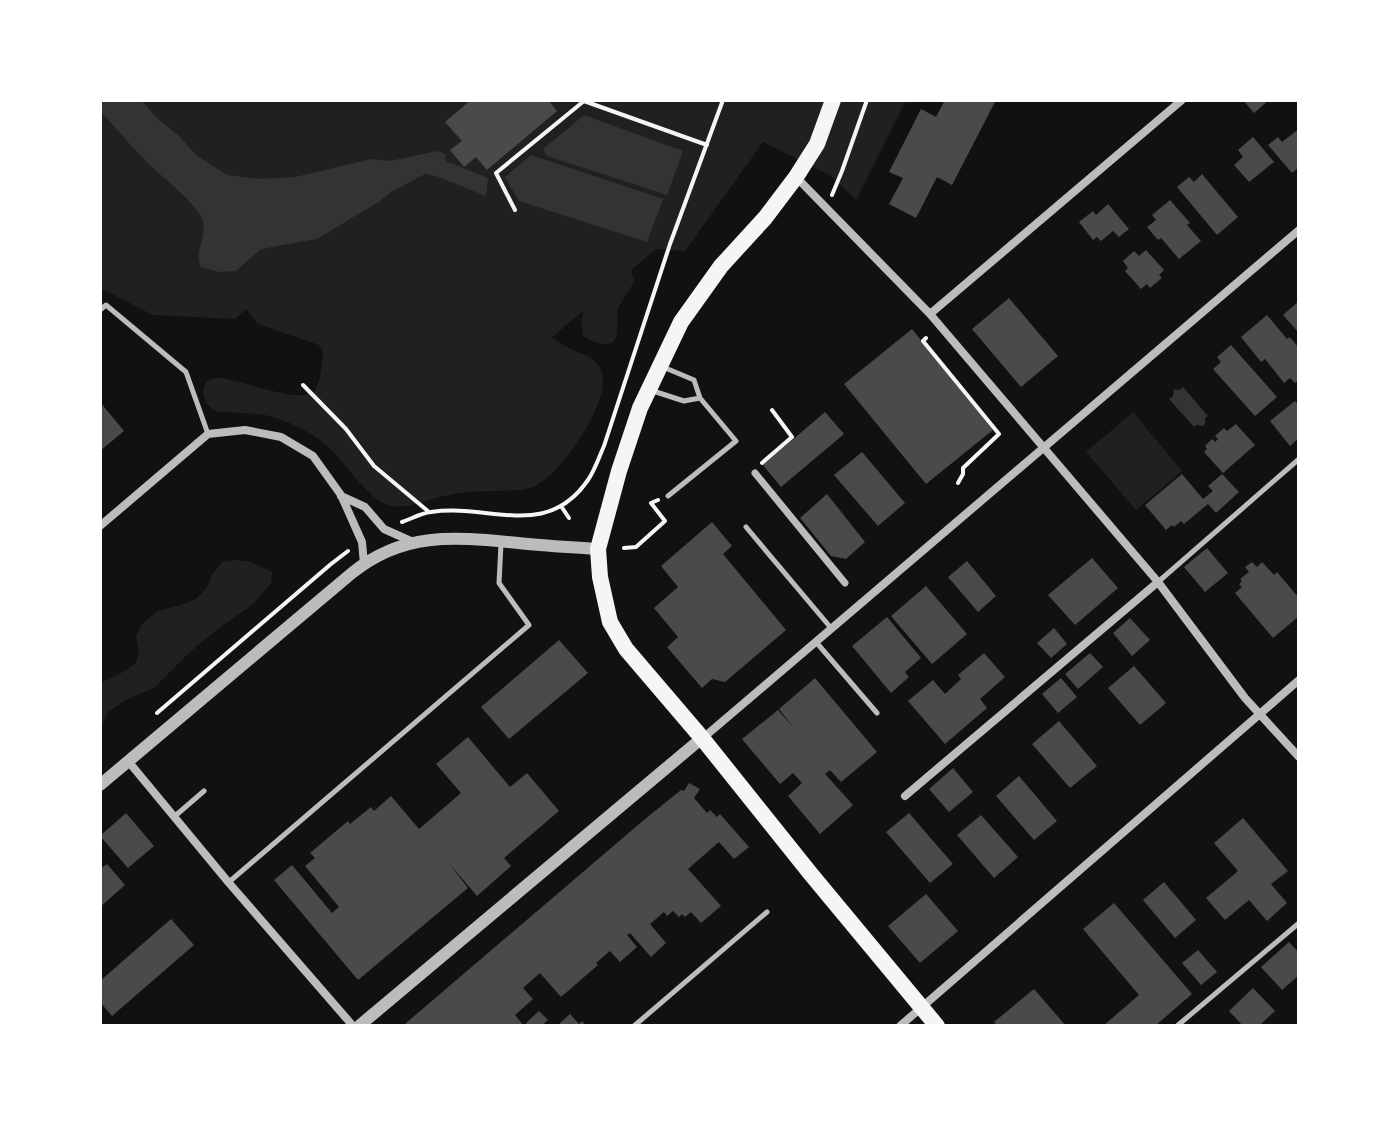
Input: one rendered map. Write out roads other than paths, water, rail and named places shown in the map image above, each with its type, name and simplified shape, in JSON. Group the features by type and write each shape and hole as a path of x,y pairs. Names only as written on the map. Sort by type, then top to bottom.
{"main road":[{"path":"833,100 817,144 796,177 765,218 721,266 681,322 640,408 619,471 598,549 600,577 610,622 626,649 937,1026"}],"street":[{"path":"930,314 1182,100"},
{"path":"796,177 930,314 1158,582 1258,713 1299,757"},
{"path":"359,1026 1299,230"},
{"path":"100,526 208,434 245,430 281,437 313,456 341,495 362,542 364,564"},
{"path":"755,473 845,583"},
{"path":"341,495 365,507 384,529 415,543"},
{"path":"100,785 364,564 388,551 425,540 454,538 598,549"},
{"path":"905,796 1158,582"},
{"path":"900,1026 1299,680"},
{"path":"128,761 353,1026"}],"lane":[{"path":"100,310 106,305 186,372 208,434"},
{"path":"661,366 694,380 700,398 736,441 668,496"},
{"path":"649,390 684,401 700,398"},
{"path":"1158,582 1299,459"},
{"path":"746,527 831,628"},
{"path":"229,883 529,625 499,583 501,541"},
{"path":"815,642 877,713"},
{"path":"174,817 204,791"},
{"path":"634,1026 767,912"},
{"path":"1177,1026 1299,923"}]}
